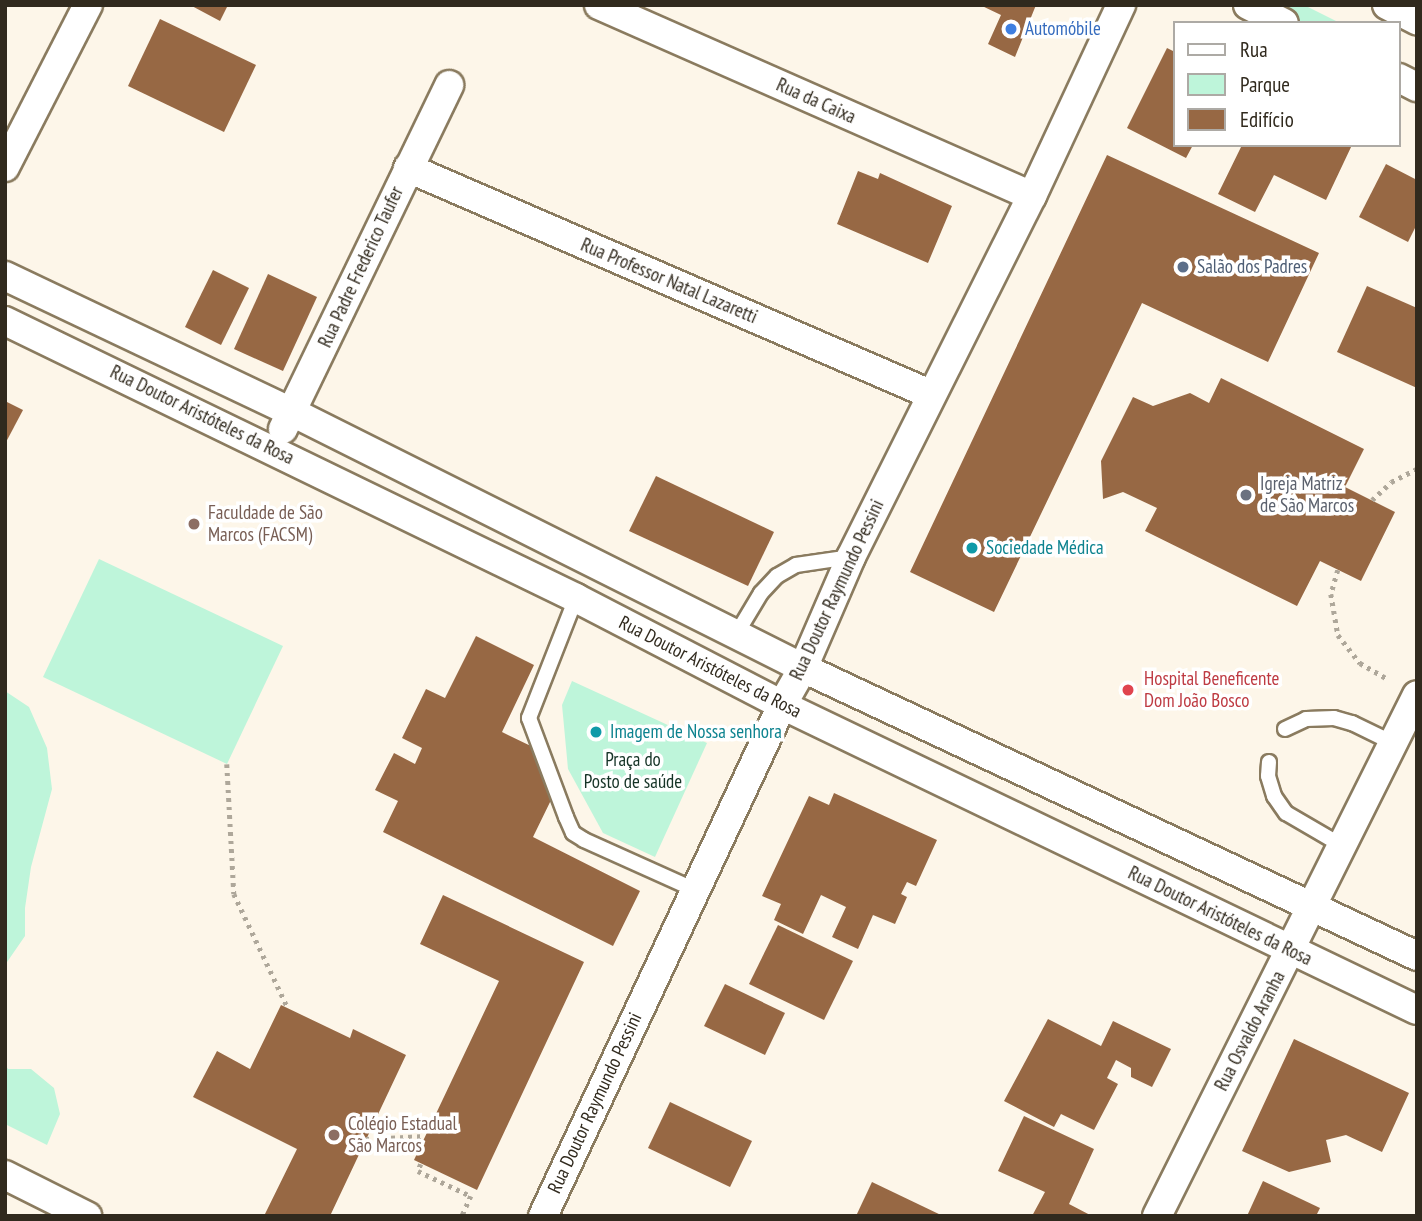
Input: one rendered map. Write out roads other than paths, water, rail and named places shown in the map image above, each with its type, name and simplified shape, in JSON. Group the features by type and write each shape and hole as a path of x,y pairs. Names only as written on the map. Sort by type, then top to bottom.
{"street":[{"path":"5,167 88,5"},
{"name":"Rua da Caixa","path":"599,5 1032,196"},
{"name":"Rua Doutor Raymundo Pessini","path":"542,1216 782,705 803,668 851,556 930,394 1032,196 1121,5"},
{"path":"1248,5 1280,21"},
{"path":"1387,5 1417,20"},
{"path":"1401,79 1417,87"},
{"name":"Rua Padre Frederico Taufer","path":"273,449 449,85"},
{"name":"Rua Professor Natal Lazaretti","path":"408,168 930,394"},
{"name":"Rua Doutor Aristóteles da Rosa","path":"5,276 292,412 803,668 1417,956"},
{"name":"Rua Doutor Aristóteles da Rosa","path":"5,321 576,598 782,705 1417,1010"},
{"name":"Rua Osvaldo Aranha","path":"1157,1216 1417,695"},
{"path":"5,1175 87,1216"}],"lane":[{"path":"737,633 761,593 778,576 796,565 851,556"},
{"path":"576,598 529,718 566,817 573,834 695,890"},
{"path":"1285,729 1306,719 1335,718 1352,723 1393,743"},
{"path":"1269,762 1268,776 1274,796 1286,813 1341,845"}],"place":[{"name":"Automóbile","path":"1011,29"},
{"name":"Salão dos Padres","path":"1183,267"},
{"name":"Igreja Matriz de São Marcos","path":"1246,495"},
{"name":"Faculdade de São Marcos (FACSM)","path":"194,524"},
{"name":"Sociedade Médica","path":"972,548"},
{"name":"Hospital Beneficente Dom João Bosco","path":"1128,690"},
{"name":"Imagem de Nossa senhora","path":"596,732"},
{"name":"Colégio Estadual São Marcos","path":"334,1135"}],"park label":[{"name":"Praça do Posto de saúde","path":"633,771"}]}
